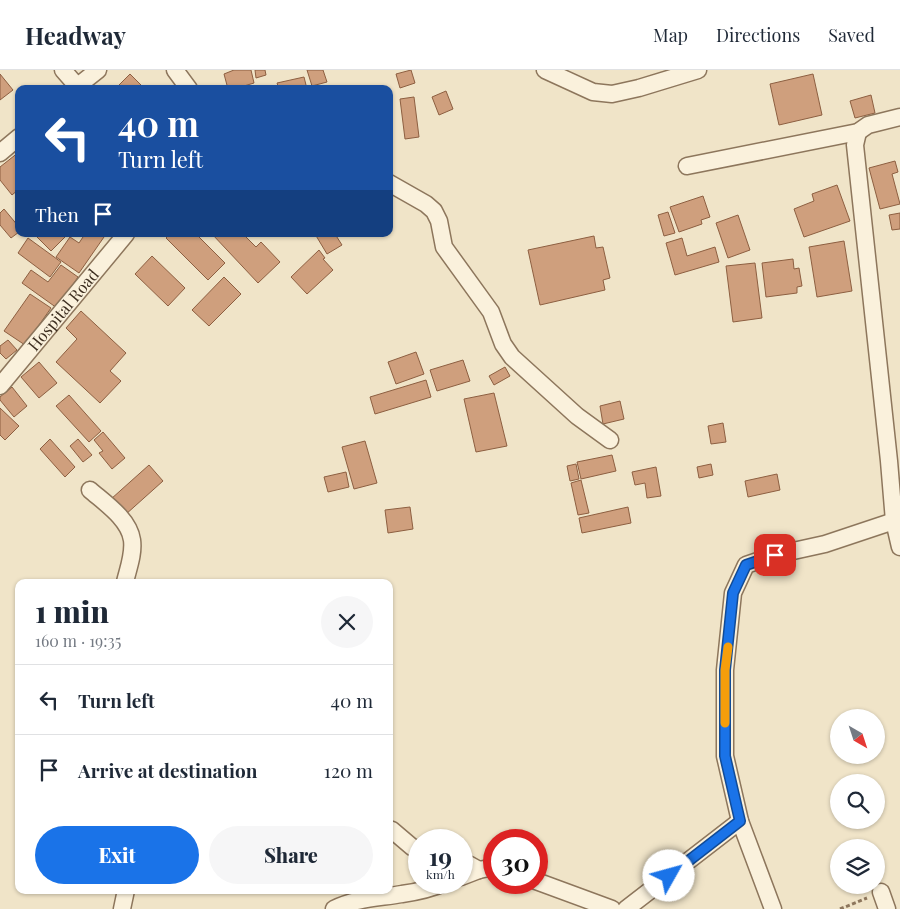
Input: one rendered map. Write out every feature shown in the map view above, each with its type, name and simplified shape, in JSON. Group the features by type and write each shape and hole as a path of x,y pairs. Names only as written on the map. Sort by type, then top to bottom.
{"street":[{"path":"63,70 74,85"},
{"path":"79,85 98,70"},
{"path":"175,70 186,85"},
{"path":"545,70 592,92 612,94 698,70"},
{"path":"687,166 858,132 868,125 900,117"},
{"path":"858,132 856,145 894,521 900,547"},
{"path":"0,153 15,140"},
{"path":"393,185 426,204 434,211 439,222 444,247 491,312 503,344 512,357 576,416 610,440"},
{"name":"Hospital Road","path":"0,386 124,237"},
{"path":"90,490 120,518 129,530 132,542 126,579"},
{"path":"773,909 740,821 725,756 725,670 733,593 746,565 775,555 825,544 894,521"},
{"path":"626,909 740,821"},
{"path":"393,831 408,844"},
{"path":"548,885 612,909"},
{"path":"334,909 368,898 408,893"},
{"path":"122,909 125,894"},
{"path":"882,894 887,909"}],"building":[{"path":"234,70 251,70 254,83 247,85 227,85 224,74"},
{"path":"255,70 265,70 266,75 256,78"},
{"path":"307,70 323,70 327,82 312,85"},
{"path":"411,70 415,83 400,88 396,74"},
{"path":"0,74 13,90 0,100"},
{"path":"130,74 141,85 119,85"},
{"path":"813,74 822,115 779,125 770,84"},
{"path":"304,77 306,85 278,85 277,83"},
{"path":"446,91 453,109 439,115 432,97"},
{"path":"871,95 875,113 855,118 850,101"},
{"path":"414,97 419,137 405,139 400,99"},
{"path":"15,155 15,192 12,195 0,180 0,167"},
{"path":"895,161 898,172 892,174 900,204 880,209 869,168"},
{"path":"837,185 850,221 804,237 794,209 814,201 812,194"},
{"path":"703,196 710,217 701,220 702,224 679,232 670,207"},
{"path":"4,209 15,222 15,235 11,238 0,225 0,213"},
{"path":"668,212 675,233 664,236 658,215"},
{"path":"900,213 900,229 892,230 889,215"},
{"path":"738,215 750,250 728,258 716,223"},
{"path":"594,236 596,248 603,247 610,278 603,280 605,290 540,305 528,250"},
{"path":"37,237 65,237 51,251"},
{"path":"70,237 79,243 83,237 104,237 79,273 56,257"},
{"path":"199,237 225,263 208,280 166,238"},
{"path":"215,237 246,237 256,247 261,242 280,262 258,283"},
{"path":"317,237 337,237 342,245 327,254"},
{"path":"28,238 61,262 50,277 18,253"},
{"path":"682,238 687,256 715,247 719,262 675,275 666,243"},
{"path":"844,241 852,291 817,297 809,247"},
{"path":"319,250 325,258 323,259 333,270 307,294 291,277"},
{"path":"152,256 185,288 168,306 135,274"},
{"path":"793,259 794,269 799,268 802,286 797,287 797,293 766,297 762,263"},
{"path":"755,263 762,318 733,322 726,266"},
{"path":"61,265 78,277 57,308 22,283 31,270 48,282"},
{"path":"224,277 241,294 209,326 192,310"},
{"path":"30,294 51,308 25,345 4,331"},
{"path":"81,311 126,353 110,371 121,381 100,403 56,362 77,339 66,328"},
{"path":"8,340 17,350 6,359 0,353 0,346"},
{"path":"416,352 424,374 396,384 388,362"},
{"path":"463,360 470,381 437,391 430,370"},
{"path":"39,362 57,383 39,398 21,377"},
{"path":"505,367 510,376 494,385 489,376"},
{"path":"426,380 431,397 375,414 370,397"},
{"path":"12,387 27,406 14,417 0,400 0,397"},
{"path":"494,393 507,446 476,452 464,399"},
{"path":"69,395 101,431 89,442 56,406"},
{"path":"620,401 624,419 603,424 600,406"},
{"path":"0,408 19,426 5,440 0,435"},
{"path":"723,423 726,442 711,444 708,426"},
{"path":"103,432 125,458 112,469 99,453 103,451 94,440"},
{"path":"50,439 75,467 65,477 40,449"},
{"path":"78,439 92,455 83,462 70,446"},
{"path":"365,441 377,483 354,489 342,447"},
{"path":"612,455 616,471 581,479 577,462"},
{"path":"576,464 579,479 570,481 567,466"},
{"path":"711,464 713,475 699,478 697,467"},
{"path":"149,465 163,481 125,515 111,499"},
{"path":"656,467 661,496 647,498 645,483 635,485 632,472"},
{"path":"346,472 349,487 328,492 324,477"},
{"path":"777,474 780,490 748,497 745,481"},
{"path":"581,480 589,513 578,515 571,483"},
{"path":"410,507 413,529 388,533 385,510"},
{"path":"628,507 631,523 582,533 579,518"}],"slow traffic":[{"path":"725,723 725,670 728,647"}],"route":[{"path":"669,876 740,821 725,756 725,670 733,593 746,565 775,555"}]}
